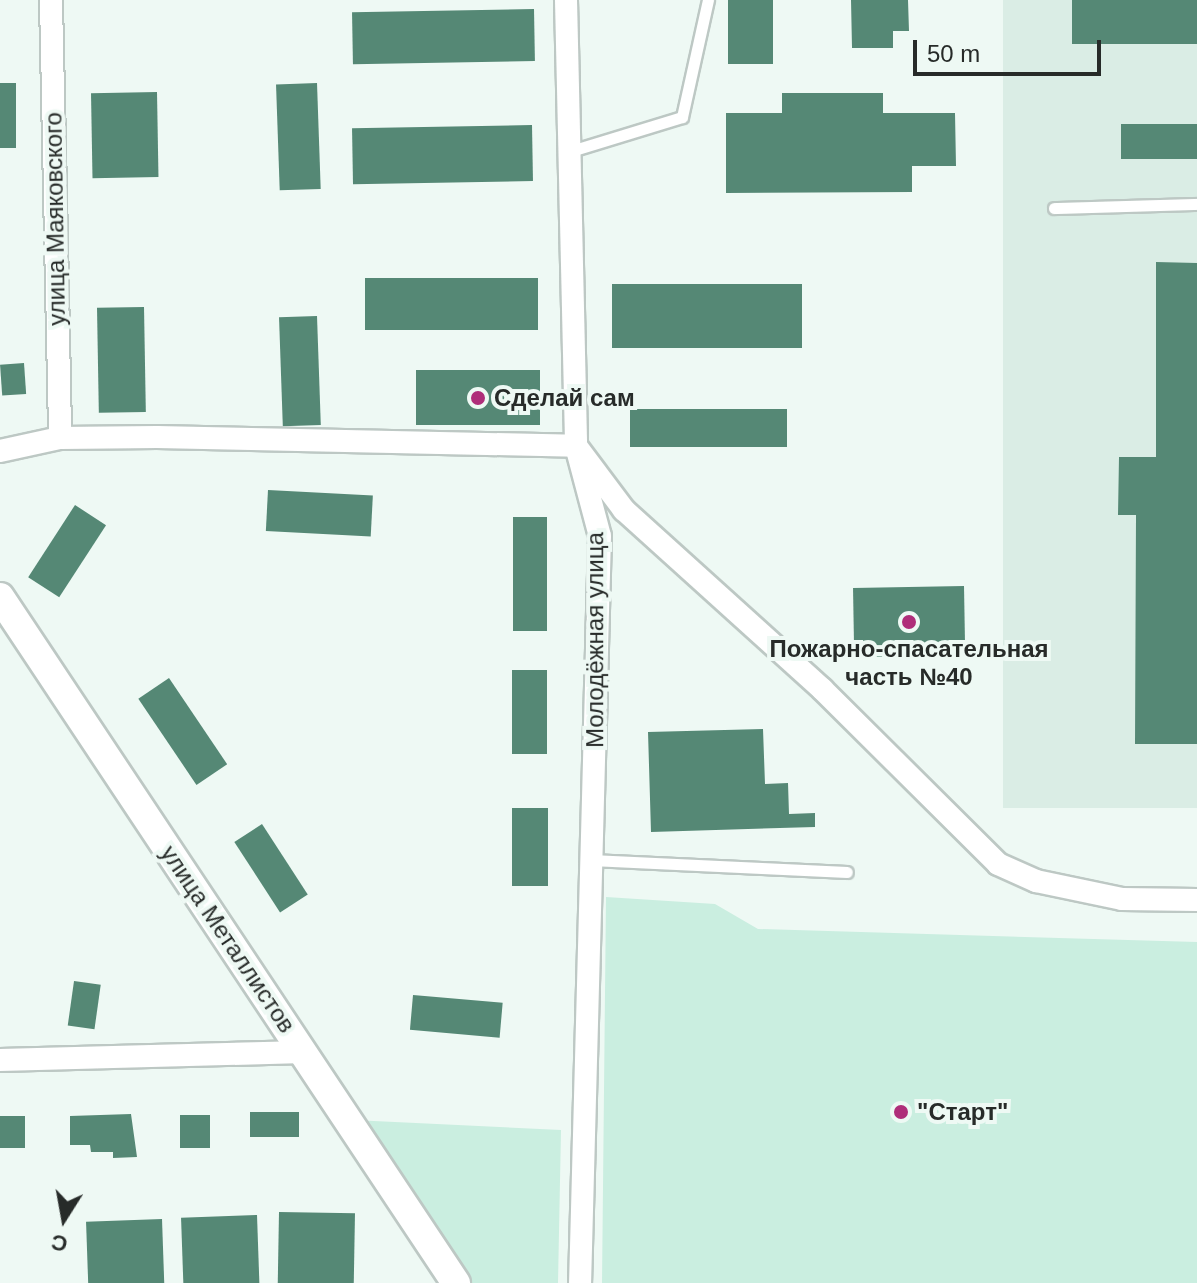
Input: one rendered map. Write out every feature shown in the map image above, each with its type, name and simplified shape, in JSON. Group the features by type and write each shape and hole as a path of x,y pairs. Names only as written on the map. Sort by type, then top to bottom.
{"street":[{"name":"улица Маяковского","path":"51,0 60,438"},
{"name":"Молодёжная улица","path":"566,0 576,446 600,536 580,1283"},
{"path":"0,451 60,438 576,446 624,510 822,689 998,864 1036,881 1122,899 1197,900"},
{"name":"улица Металлистов","path":"0,597 456,1283"},
{"path":"0,1060 304,1052"}],"lane":[{"path":"568,152 682,117 708,0"},
{"path":"1054,208 1197,204"},
{"path":"590,860 847,872"}],"shaded area":[{"path":"1003,0 1197,0 1197,808 1003,808"}],"green space":[{"name":"\"Старт\"","path":"606,897 715,904 758,929 1197,942 1197,1283 602,1283"},
{"path":"353,1120 561,1130 558,1283 462,1283"}],"building":[{"path":"728,0 773,0 773,64 728,64"},
{"path":"851,0 908,0 909,31 893,31 893,48 852,48"},
{"path":"1072,0 1197,0 1197,44 1072,44"},
{"path":"534,9 535,61 353,64 352,12"},
{"path":"0,83 16,83 16,148 0,148"},
{"path":"317,83 321,189 280,190 276,84"},
{"path":"157,92 158,177 92,178 91,93"},
{"path":"782,93 883,93 883,113 955,113 956,166 912,166 912,192 726,193 726,113 782,113"},
{"path":"1121,124 1197,124 1197,159 1121,159"},
{"path":"532,125 533,181 353,184 352,128"},
{"path":"1156,262 1197,263 1197,744 1135,744 1136,515 1118,515 1119,457 1156,457"},
{"path":"365,278 538,278 538,330 365,330"},
{"path":"612,284 802,284 802,348 612,348"},
{"path":"144,307 146,412 99,413 97,308"},
{"path":"317,316 321,425 283,426 279,317"},
{"path":"24,363 26,394 2,396 0,365"},
{"name":"Сделай сам","path":"416,370 540,370 540,425 416,425"},
{"path":"630,409 787,409 787,447 630,447"},
{"path":"268,490 373,495 371,536 266,531"},
{"path":"75,505 106,525 59,597 28,577"},
{"path":"513,517 547,517 547,631 513,631"},
{"name":"Пожарно-спасательная часть №40","path":"964,586 965,655 854,657 853,588"},
{"path":"512,670 547,670 547,754 512,754"},
{"path":"169,678 227,764 196,785 138,699"},
{"path":"763,729 765,784 788,783 789,814 815,813 815,827 651,832 648,732"},
{"path":"512,808 548,808 548,886 512,886"},
{"path":"262,824 308,894 280,912 234,842"},
{"path":"74,981 101,985 94,1029 68,1026"},
{"path":"413,995 503,1003 500,1038 410,1030"},
{"path":"250,1112 299,1112 299,1137 250,1137"},
{"path":"131,1114 137,1157 113,1158 113,1152 91,1152 90,1145 70,1145 70,1116"},
{"path":"180,1115 210,1115 210,1148 180,1148"},
{"path":"0,1116 25,1116 25,1148 0,1148"},
{"path":"279,1212 355,1213 354,1283 278,1283"},
{"path":"257,1215 259,1283 183,1283 181,1218"},
{"path":"162,1219 164,1283 88,1283 86,1222"}],"place":[{"name":"Сделай сам","path":"478,398"},
{"name":"Пожарно-спасательная часть №40","path":"909,622"},
{"name":"\"Старт\"","path":"901,1112"}]}
